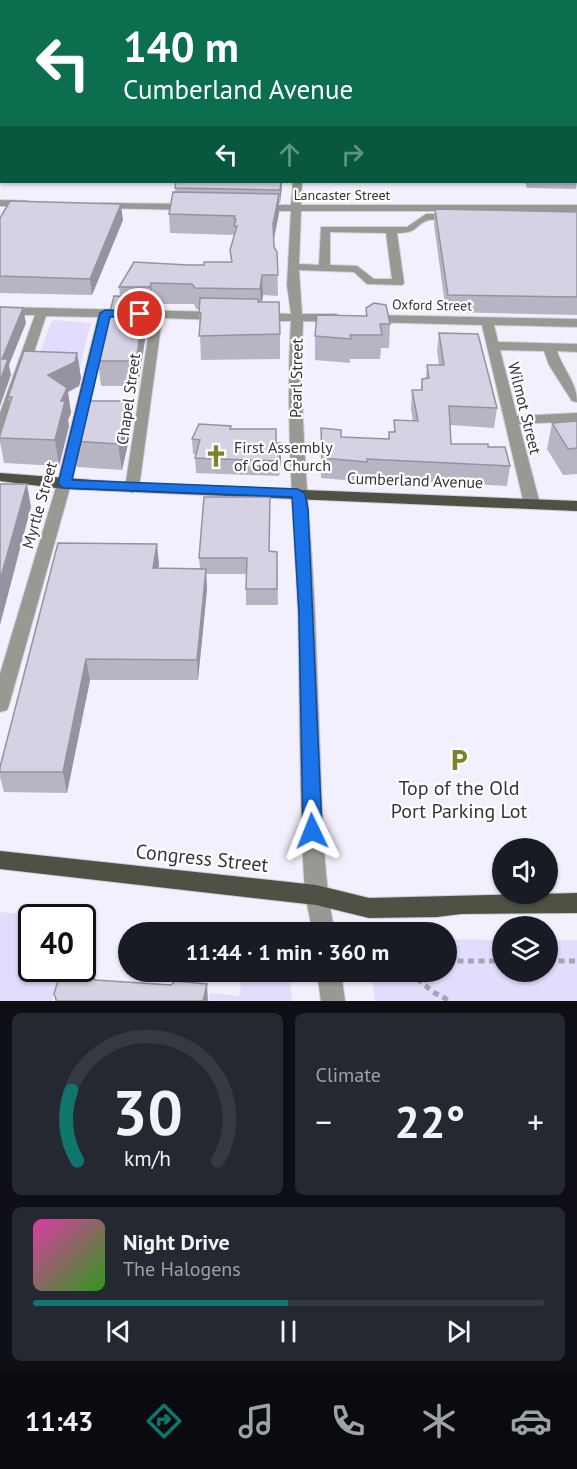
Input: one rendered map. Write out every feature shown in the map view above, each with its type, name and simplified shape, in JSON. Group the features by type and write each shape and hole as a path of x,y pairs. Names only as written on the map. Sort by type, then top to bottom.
{"main road":[{"name":"Cumberland Avenue","path":"0,477 132,488 577,506"},
{"name":"Congress Street","path":"0,860 316,895 369,908 577,903"}],"street":[{"name":"Pearl Street","path":"297,183 293,285 297,318 294,372 298,494 301,509 306,613 312,841 316,895 322,922"},
{"path":"0,203 35,204"},
{"path":"93,206 205,208"},
{"name":"Lancaster Street","path":"250,208 577,208"},
{"path":"324,268 325,228 409,230 426,217 577,219"},
{"path":"295,267 357,269 371,282 398,284 391,230"},
{"path":"0,311 228,316"},
{"path":"0,434 6,396 42,311"},
{"name":"Myrtle Street","path":"0,705 64,484 105,313"},
{"name":"Chapel Street","path":"132,488 157,315"},
{"name":"Oxford Street","path":"251,317 577,323"},
{"name":"Wilmot Street","path":"487,321 532,504"},
{"path":"493,346 577,348"},
{"path":"549,347 555,365 577,398"},
{"path":"510,420 577,417"},
{"path":"330,982 333,1001"}],"path":[{"path":"457,961 492,961"},
{"path":"558,961 577,961"},
{"path":"421,982 450,1001"}],"shaded area":[{"path":"55,320 91,323 79,370 34,370 51,322"},
{"path":"0,912 18,914 18,982 57,982 52,1001 0,1001"},
{"path":"457,939 492,940 492,982 558,982 558,940 577,940 577,1001 375,1001 372,982 457,982"},
{"path":"241,982 290,982 292,1001 209,1001 210,993 239,996"}],"building":[{"path":"176,183 281,183 280,190 175,188"},
{"path":"173,192 279,194 273,224 278,275 262,275 260,289 195,288 192,284 151,283 150,287 119,287 134,262 204,265 204,262 232,262 230,250 237,226 234,226 235,216 169,214"},
{"path":"10,201 121,204 90,279 0,276 0,218"},
{"path":"435,209 577,212 577,297 448,295"},
{"path":"114,296 146,297 136,361 98,361"},
{"path":"200,298 258,299 258,302 279,302 280,334 199,336"},
{"path":"374,303 386,305 390,324 380,324 382,335 350,335 351,339 315,336 317,315 367,316 366,308"},
{"path":"0,307 23,308 2,359 8,359 0,381"},
{"path":"439,333 478,334 497,408 449,406 451,444 488,444 488,447 505,447 510,466 367,459 367,462 322,458 321,428 341,430 341,437 389,439 389,432 395,432 394,420 418,421 412,390 422,390 422,379 429,378 427,365 444,365"},
{"path":"24,351 77,353 75,362 48,375 67,388 61,401 65,401 55,440 0,438 12,397 8,397"},
{"path":"83,401 129,401 118,444 73,441"},
{"path":"577,421 577,448 568,449 552,423"},
{"path":"199,424 231,426 230,429 276,429 276,443 281,443 279,461 195,458 200,440 192,439"},
{"path":"0,484 27,484 0,580"},
{"path":"204,497 270,497 269,551 277,552 277,589 246,589 247,558 199,558"},
{"path":"58,543 157,544 153,568 206,569 197,660 86,659 63,772 0,772 0,767"},
{"path":"96,980 171,985 174,982 207,984 203,1001 56,1001 54,994 58,982 96,982"}],"place":[{"name":"First Assembly of God Church","path":"216,456"},
{"name":"Top of the Old Port Parking Lot","path":"459,760"}],"route":[{"path":"140,314 105,313 64,484 298,494 301,509 306,613 312,831"}]}
